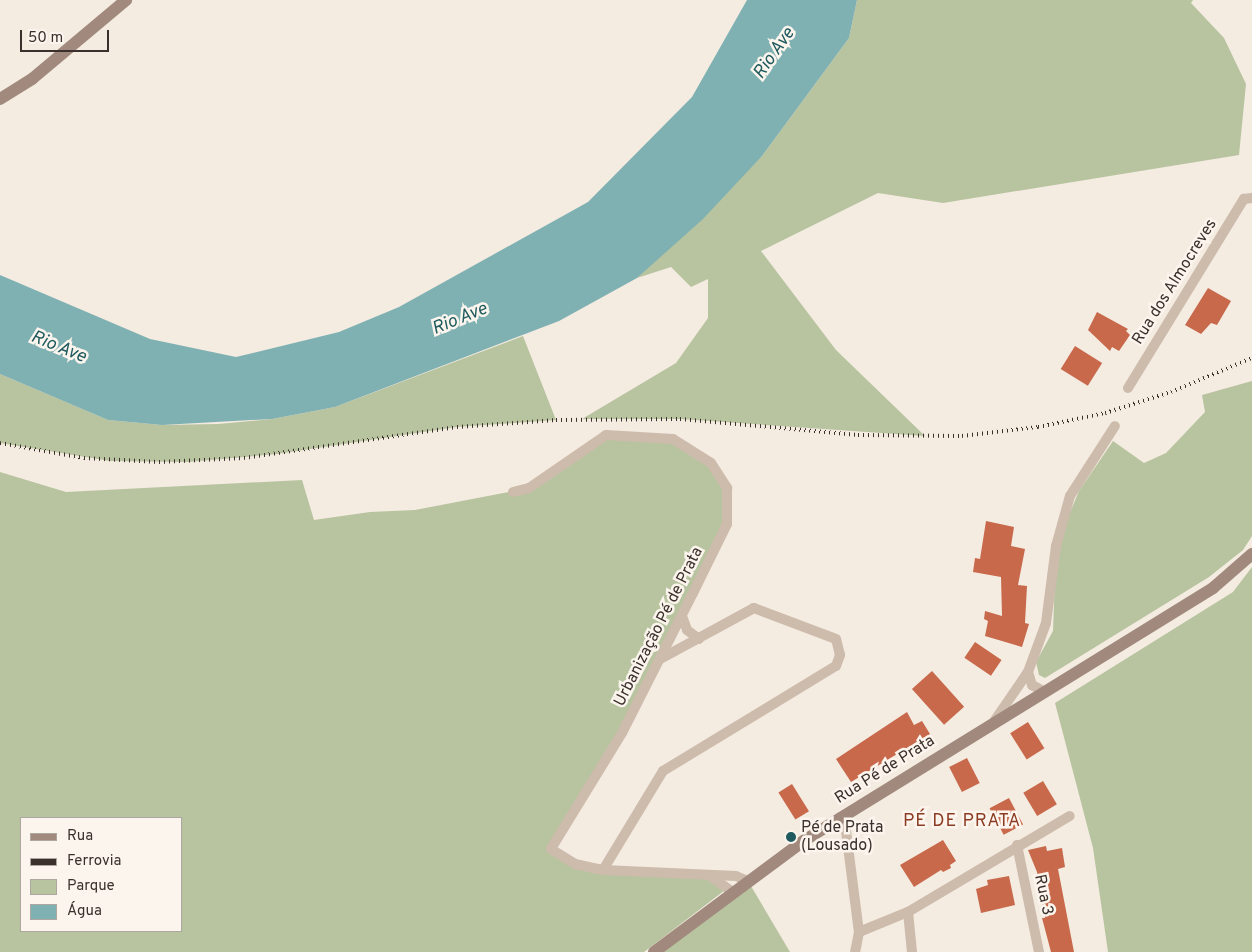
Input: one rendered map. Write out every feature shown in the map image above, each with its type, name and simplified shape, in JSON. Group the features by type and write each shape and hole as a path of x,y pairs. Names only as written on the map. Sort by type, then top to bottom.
{"street":[{"path":"0,99 32,79 126,0"},
{"name":"Rua dos Almocreves","path":"1128,388 1244,199 1252,198"},
{"name":"Rua Pé de Prata","path":"990,725 1028,672 1046,623 1056,546 1070,496 1115,426"},
{"name":"Urbanização Pé de Prata","path":"513,492 529,488 606,435 673,439 711,463 728,488 727,524 682,616 622,733 551,849 575,864 603,870 736,876 748,881"},
{"name":"Rua Pé de Prata","path":"654,952 748,881 840,817 1214,588 1252,554"},
{"path":"603,870 662,771 836,666 840,655 836,639 754,608 660,659"},
{"path":"682,616 687,630 699,639"},
{"path":"1028,672 1032,685 1045,692"},
{"path":"859,932 908,912 1018,845 1070,816"},
{"path":"840,817 846,831 859,932 855,952"},
{"name":"Rua 3","path":"1018,845 1039,952"},
{"path":"709,875 733,892"},
{"path":"908,912 912,952"}],"green space":[{"path":"857,0 1193,0 1191,3 1224,38 1246,84 1239,155 943,203 878,193 761,251 836,350 925,436 680,419 582,419 676,363 708,318 708,279 691,287 671,267 637,278 762,156 849,38"},
{"path":"523,336 556,420 457,427 277,454 188,462 110,461 0,443 0,374 108,420 162,425 218,424 272,419 335,407"},
{"path":"1252,381 1252,536 1243,550 1209,577 1045,678 1039,675 1036,662 1053,631 1056,546 1079,491 1113,441 1144,463 1166,453 1205,412 1202,395"},
{"path":"606,435 673,439 711,463 727,488 727,524 622,733 551,849 575,864 709,875 729,887 644,952 0,952 0,472 66,492 302,480 314,520 370,512 415,510 529,488"},
{"path":"1252,567 1252,952 1108,952 1093,848 1055,703 1233,592"},
{"path":"748,881 790,952 654,952"}],"water":[{"name":"Rio Ave","path":"747,0 857,0 849,38 762,156 703,219 637,278 559,321 335,407 272,419 162,425 108,420 0,374 0,275 150,339 236,357 339,332 399,307 588,202 692,97"}],"building":[{"path":"1208,288 1231,301 1217,325 1211,323 1201,334 1185,325"},
{"path":"1097,312 1128,329 1126,331 1130,335 1119,351 1112,347 1110,351 1088,330"},
{"path":"1075,346 1102,363 1088,386 1061,369"},
{"path":"986,521 1014,527 1011,546 1025,549 1018,585 1027,586 1025,623 1029,624 1022,647 985,636 988,621 984,619 985,611 1002,616 1001,577 973,572 975,558 980,559"},
{"path":"975,642 1002,660 991,676 964,658"},
{"path":"932,671 964,707 944,725 912,689"},
{"path":"907,712 914,725 922,721 930,734 851,782 836,759"},
{"path":"1028,722 1044,748 1027,759 1010,733"},
{"path":"967,758 980,783 962,792 949,767"},
{"path":"1043,781 1057,804 1037,816 1023,793"},
{"path":"792,784 809,811 795,820 778,792"},
{"path":"1009,798 1023,824 1004,835 990,808"},
{"path":"943,840 956,861 950,865 951,868 943,872 941,870 914,887 900,865"},
{"path":"1046,846 1047,851 1062,848 1065,867 1058,869 1074,952 1051,952 1042,918 1045,918 1037,872 1028,850"},
{"path":"1009,876 1015,905 981,913 976,889 988,885 987,880"}],"railway":[{"path":"0,443 84,458 159,462 244,458 457,427 556,420 680,419 858,435 962,436 1038,427 1105,413 1171,392 1252,358"}],"place":[{"name":"Pé de Prata (Lousado)","path":"791,837"}],"district":[{"name":"PÉ DE PRATA","path":"962,822"}]}
